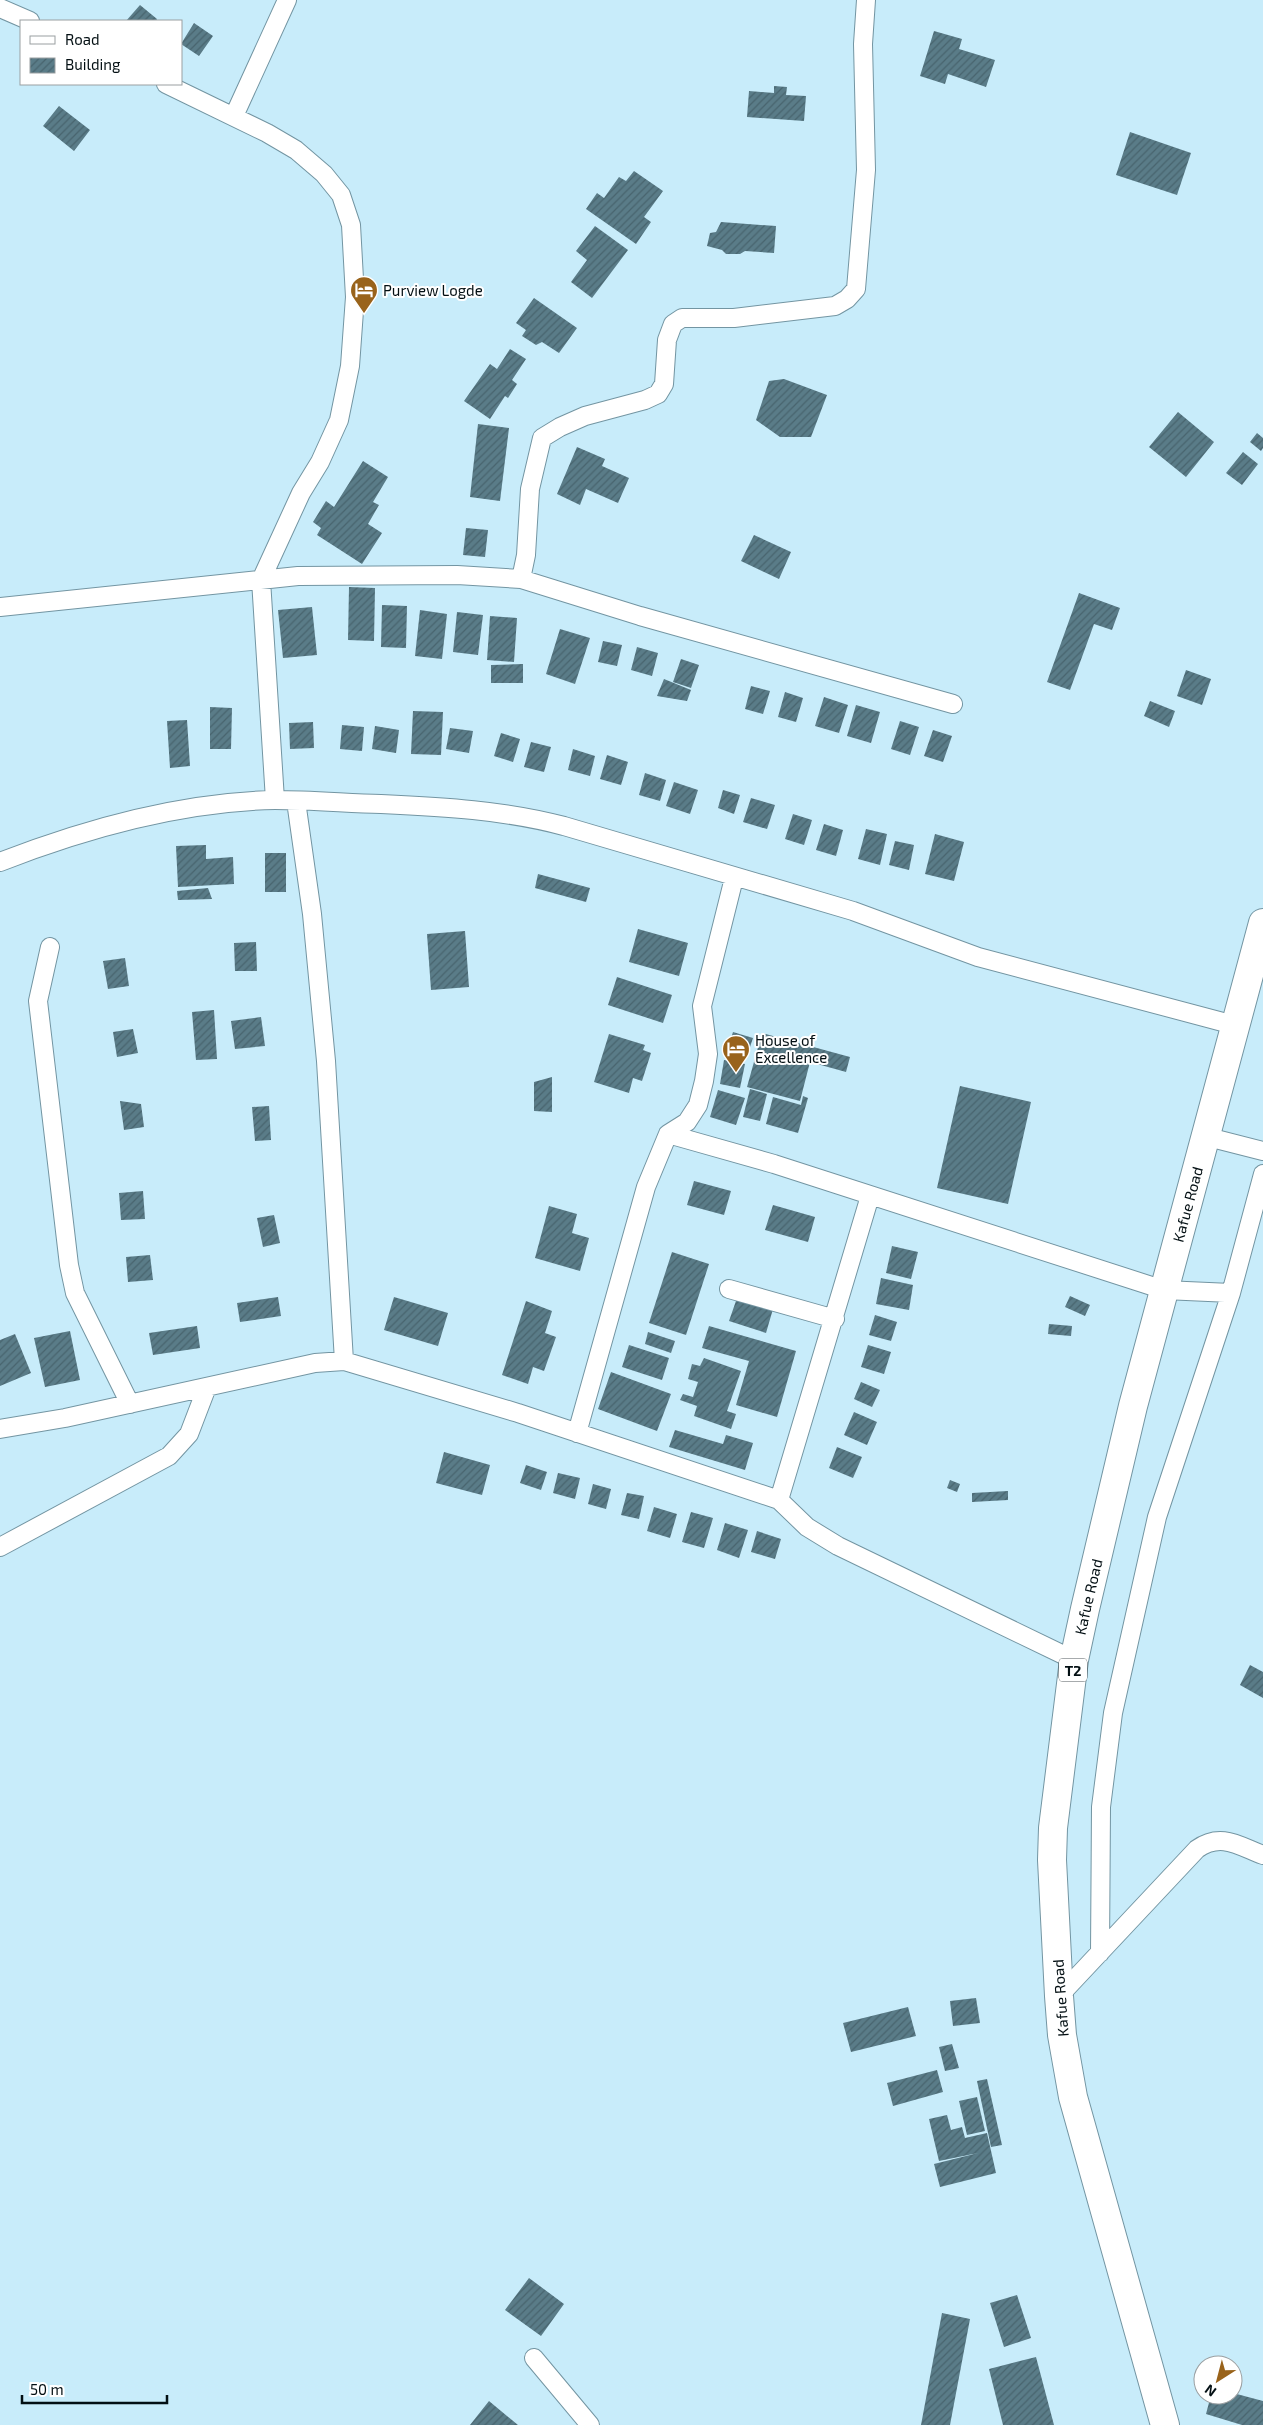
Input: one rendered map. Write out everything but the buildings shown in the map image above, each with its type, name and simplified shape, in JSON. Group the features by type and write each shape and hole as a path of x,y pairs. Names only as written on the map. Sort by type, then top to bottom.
{"highway":[{"name":"Kafue Road","path":"1165,2425 1073,2097 1062,2035 1059,1996 1052,1860 1053,1828 1074,1660 1133,1406 1234,1024 1263,924"}],"street":[{"path":"234,116 286,0"},
{"path":"521,580 526,555 530,489 542,438 560,427 585,416 645,400 658,394 664,384 667,340 673,324 682,318 734,318 835,306 847,300 856,289 866,170 863,44 866,0"},
{"path":"0,8 28,20"},
{"path":"168,85 234,116 296,150 324,174 341,195 351,225 355,297 350,366 339,420 320,462 301,493 261,580 275,800"},
{"path":"0,607 298,576 447,575 521,580 674,626 953,704"},
{"path":"0,862 70,838 161,814 214,805 275,800 432,806 494,811 528,817 852,911 978,956 1234,1024"},
{"path":"296,801 312,914 326,1061 344,1361"},
{"path":"577,1433 646,1187 668,1134 687,1122 698,1105 708,1054 702,1006 734,878"},
{"path":"50,948 38,1001 69,1265 75,1293 90,1318 130,1404"},
{"path":"668,1134 765,1161 1164,1290 1231,1293"},
{"path":"1204,1136 1263,1151"},
{"path":"1100,1952 1101,1806 1113,1713 1157,1517 1231,1293 1263,1174"},
{"path":"779,1500 835,1319 870,1196"},
{"path":"729,1289 835,1319"},
{"path":"0,1429 130,1404 315,1363 344,1361 577,1433 779,1500 807,1527 838,1546 1074,1660"},
{"path":"0,1548 169,1456 189,1434 207,1387"},
{"path":"1059,1996 1197,1849 1209,1841 1223,1840 1263,1855"},
{"path":"534,2358 590,2425"}],"place":[{"name":"Purview Logde","path":"364,314"},
{"name":"House of Excellence","path":"736,1073"}]}
